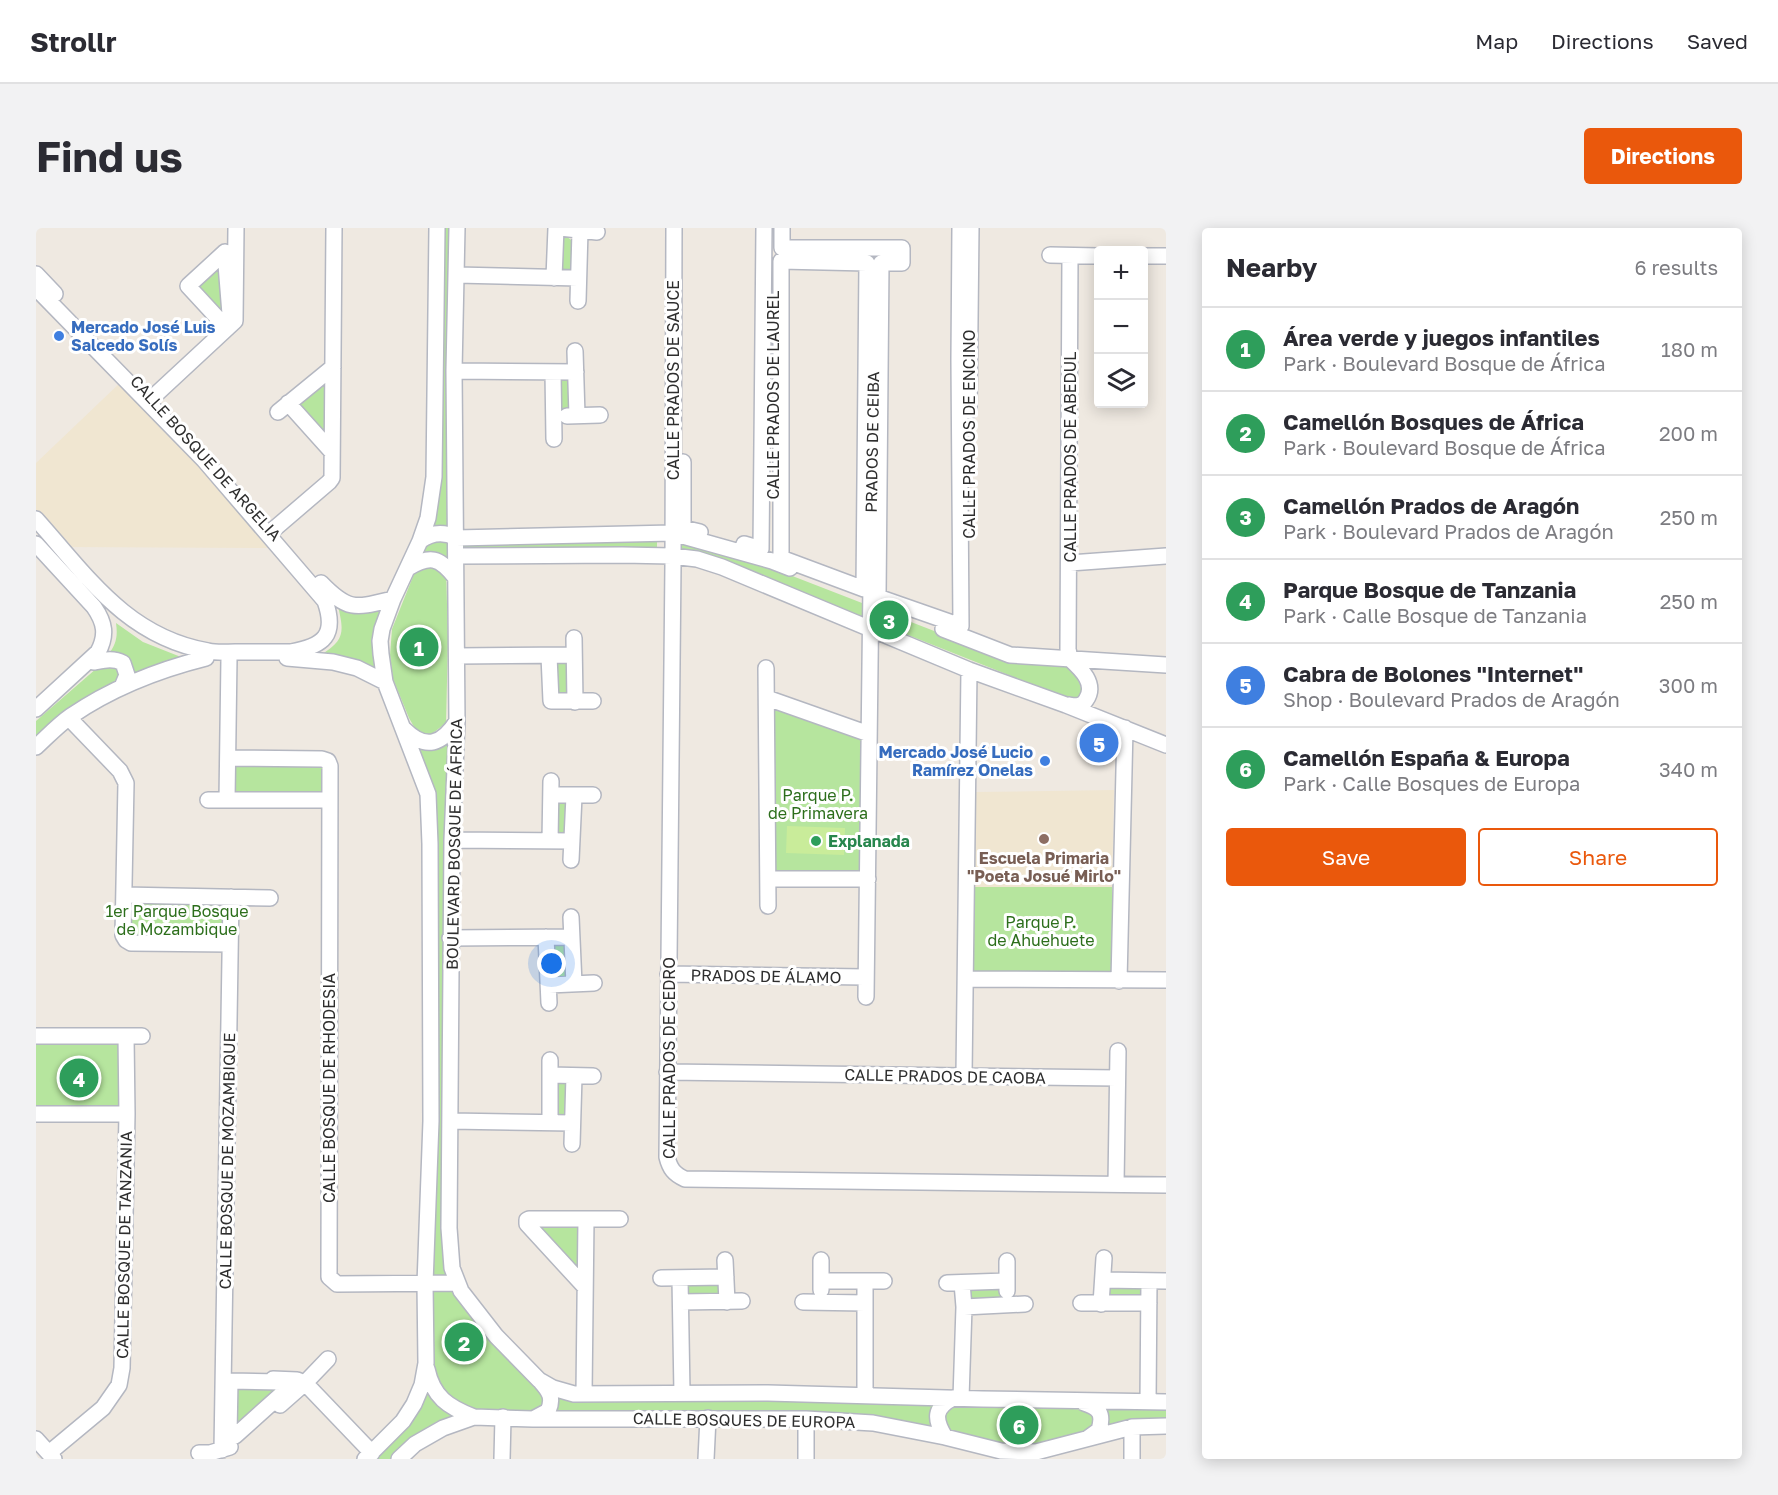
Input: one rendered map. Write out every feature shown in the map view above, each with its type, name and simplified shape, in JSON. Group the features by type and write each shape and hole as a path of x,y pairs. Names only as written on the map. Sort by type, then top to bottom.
{"street":[{"path":"273,531 330,480 332,475 334,228"},
{"name":"BOULEVARD BOSQUE DE ÁFRICA","path":"425,1284 431,1121 428,793 385,682 380,641 393,599 428,518 434,477 437,228"},
{"name":"BOULEVARD BOSQUE DE ÁFRICA","path":"457,228 454,371 457,721 450,938 449,1250 460,1291 496,1336 539,1380 554,1388 574,1394 584,1394"},
{"path":"554,278 558,228 597,232"},
{"name":"CALLE PRADOS DE SAUCE","path":"672,556 674,228"},
{"path":"682,228 683,528 761,549 764,228"},
{"name":"CALLE PRADOS DE LAUREL","path":"772,561 777,259 773,228"},
{"path":"782,228 782,248 902,248 902,263 881,263 878,597 961,626 960,228"},
{"name":"CALLE PRADOS DE ENCINO","path":"968,640 970,228"},
{"path":"578,301 580,231"},
{"path":"224,329 182,285 236,232"},
{"path":"152,398 224,329 234,323 236,316 236,232"},
{"path":"1050,255 1094,256"},
{"name":"PRADOS DE CEIBA","path":"866,997 874,256"},
{"path":"777,259 896,256"},
{"name":"CALLE PRADOS DE ABEDUL","path":"1070,256 1068,649 1070,659"},
{"path":"1148,256 1166,256"},
{"path":"777,259 867,263 864,589 781,558 777,259"},
{"path":"457,275 578,278"},
{"path":"36,519 108,600 136,623 169,640 210,652 291,652 304,650 320,643 329,631 330,615 325,601 274,539 37,280"},
{"name":"CALLE BOSQUE DE ARGELIA","path":"37,280 152,398 330,592 344,603 354,606 366,606 393,599"},
{"path":"575,351 578,416"},
{"path":"332,452 283,408 333,367"},
{"path":"454,371 576,372"},
{"path":"553,372 554,439"},
{"path":"554,416 600,415"},
{"path":"36,532 102,605 148,638 206,658"},
{"path":"420,541 437,534 450,534 456,538 672,532 772,561 870,598 1010,656 1166,665"},
{"path":"36,544 94,607 105,628 104,640 98,652 36,709"},
{"path":"456,556 622,555 697,559 722,567 969,670 1066,705 1166,745"},
{"name":"CALLE PRADOS DE CEDRO","path":"672,556 667,1072 669,1168 676,1175 685,1179 1166,1185"},
{"path":"1070,563 1166,556"},
{"path":"408,568 422,560 436,560 443,563 455,577"},
{"path":"295,658 312,655 327,645 334,635 338,623 330,592"},
{"path":"36,716 94,662 109,643 111,632 108,616 102,605"},
{"path":"574,638 575,702"},
{"path":"457,656 574,655"},
{"path":"549,656 551,701 593,701"},
{"path":"36,747 69,718 94,701 137,679 206,658 295,658 333,662 357,668 385,682"},
{"path":"227,800 229,658"},
{"path":"94,662 109,659 123,663 127,675 122,687"},
{"path":"1066,705 1083,704 1090,693 1088,680 1070,659"},
{"path":"766,668 768,906"},
{"path":"964,1076 969,670"},
{"path":"766,698 869,734"},
{"path":"69,718 124,777 126,783 123,935 128,942 230,944"},
{"path":"404,729 417,740 432,742 449,734 457,721"},
{"path":"1119,981 1125,728"},
{"name":"CALLE BOSQUE DE RHODESIA","path":"229,758 325,759 330,766 328,1274 331,1280 338,1284 456,1283"},
{"path":"550,841 552,788 574,796 593,795"},
{"path":"571,860 574,796"},
{"path":"208,800 330,800"},
{"path":"452,840 572,841"},
{"path":"768,879 868,879"},
{"path":"124,896 270,898"},
{"name":"CALLE BOSQUE DE MOZAMBIQUE","path":"222,1450 231,897"},
{"path":"571,917 573,984"},
{"path":"546,937 549,1003"},
{"path":"450,938 571,937"},
{"name":"PRADOS DE ÁLAMO","path":"668,975 865,977"},
{"path":"966,979 1166,980"},
{"path":"549,985 594,983"},
{"path":"36,1036 142,1036"},
{"name":"CALLE BOSQUE DE TANZANIA","path":"51,1456 104,1408 119,1385 123,1350 126,1036"},
{"path":"1116,1184 1118,1051"},
{"path":"550,1123 550,1067 574,1076 594,1076"},
{"name":"CALLE PRADOS DE CAOBA","path":"667,1072 1117,1078"},
{"path":"572,1144 574,1076"},
{"name":"CALLE BOSQUE DE TANZANIA","path":"36,1114 127,1114"},
{"path":"450,1121 572,1123"},
{"path":"584,1286 526,1222 529,1219 620,1219"},
{"path":"584,1394 586,1219"},
{"path":"1101,1304 1104,1258"},
{"path":"681,1302 734,1301 726,1277 725,1260"},
{"path":"820,1260 821,1302"},
{"path":"1007,1261 1006,1281 1009,1304"},
{"path":"661,1278 726,1277"},
{"path":"680,1279 682,1392"},
{"path":"1103,1280 1166,1281"},
{"path":"821,1281 884,1281"},
{"path":"945,1437 937,1418 939,1410 945,1403 957,1398 964,1307 954,1283 1006,1281"},
{"path":"1148,1402 1149,1281"},
{"path":"865,1282 865,1395"},
{"path":"223,1378 297,1380 305,1383 368,1456 403,1421 422,1385 426,1363 425,1284"},
{"path":"803,1302 865,1303"},
{"path":"1081,1303 1149,1303"},
{"path":"964,1307 1025,1304"},
{"path":"199,1453 222,1450 235,1444 305,1383 328,1359"},
{"path":"426,1363 432,1386 442,1400 458,1411 474,1417"},
{"path":"533,1419 548,1411 552,1400 549,1391 539,1380"},
{"name":"CALLE BOSQUES DE EUROPA","path":"584,1394 682,1392 1166,1402"},
{"path":"1076,1401 1098,1409 1101,1416 1099,1430 1086,1440"},
{"name":"CALLE BOSQUES DE EUROPA","path":"399,1459 415,1444 443,1428 474,1417 806,1419 873,1423 945,1437 1002,1455 1035,1455 1132,1427 1166,1426"},
{"path":"502,1459 503,1417"},
{"path":"706,1459 708,1418"},
{"path":"806,1419 806,1459"},
{"path":"1132,1427 1132,1459"},
{"path":"36,1440 51,1456"}],"shaded area":[{"path":"124,379 281,548 61,547 36,519 36,463"},
{"name":"Escuela Primaria \"Poeta Josué Mirlo\"","path":"1114,790 1112,887 974,887 975,792"}],"green space":[{"path":"443,228 451,228 449,533 428,531"},
{"path":"558,230 575,243 573,271 558,270"},
{"path":"225,252 224,325 188,286"},
{"path":"329,377 327,441 296,403"},
{"path":"557,378 572,379 574,410 558,411"},
{"path":"657,538 657,550 465,550 463,547 464,543"},
{"path":"429,540 446,541 450,548 449,560 417,556"},
{"path":"682,542 764,565 1009,660 1068,667 1078,680 1081,695 1078,698 1069,699 772,581 682,553 680,545"},
{"path":"418,564 446,569 448,639 446,723 429,736 417,732 409,718 393,679 390,655 392,629"},
{"path":"338,606 382,609 376,670 321,655 335,645 341,635"},
{"path":"116,623 143,642 181,657 133,674 108,655 116,640"},
{"path":"569,661 569,700 555,700 553,662"},
{"path":"109,664 121,670 118,683 36,740 36,721 97,668"},
{"name":"Parque P. de Primavera","path":"774,707 862,738 862,872 772,870"},
{"path":"450,741 448,1276 431,1282 434,797 416,744 434,747"},
{"path":"234,762 324,764 324,795 239,797 233,789"},
{"path":"555,797 569,798 568,836 554,836"},
{"name":"Explanada","path":"787,826 845,828 844,855 786,853"},
{"name":"Parque P. de Ahuehuete","path":"974,887 1112,887 1112,972 1107,975 975,973 970,968"},
{"name":"1er Parque Bosque de Mozambique","path":"131,901 223,903 222,939 139,937 130,929"},
{"path":"567,940 568,980 552,981 550,941"},
{"path":"36,1044 119,1045 122,1050 122,1105 118,1111 36,1110"},
{"path":"570,1080 569,1116 553,1116 554,1081"},
{"path":"532,1222 583,1223 580,1273"},
{"path":"721,1280 722,1298 689,1298 686,1281"},
{"path":"967,1285 1002,1288 1002,1301 968,1301"},
{"path":"1118,1285 1145,1290 1142,1300 1107,1298 1107,1288"},
{"path":"440,1286 451,1286 537,1386 546,1402 539,1413 499,1413 466,1408 443,1393 431,1365 432,1293"},
{"path":"230,1381 281,1382 284,1392 235,1436"},
{"path":"428,1391 458,1415 436,1422 390,1459 372,1459 412,1423"},
{"path":"553,1391 941,1399 930,1418 933,1428 911,1422 868,1416 554,1412"},
{"path":"976,1404 1091,1410 1095,1419 1094,1427 1087,1434 1022,1446 950,1431 943,1424 951,1409"},
{"path":"1103,1404 1166,1406 1166,1420 1107,1429"}],"place":[{"name":"Mercado José Luis Salcedo Solís","path":"59,336"},
{"name":"Camellón Prados de Aragón","path":"889,620"},
{"name":"Área verde y juegos infantiles","path":"419,647"},
{"name":"Cabra de Bolones \"Internet\"","path":"1099,743"},
{"name":"Mercado José Lucio Ramírez Onelas","path":"1045,761"},
{"name":"Escuela Primaria \"Poeta Josué Mirlo\"","path":"1044,839"},
{"name":"Explanada","path":"816,841"},
{"name":"Parque Bosque de Tanzania","path":"79,1078"},
{"name":"Camellón Bosques de África","path":"464,1342"},
{"name":"Camellón España & Europa","path":"1019,1425"}]}
